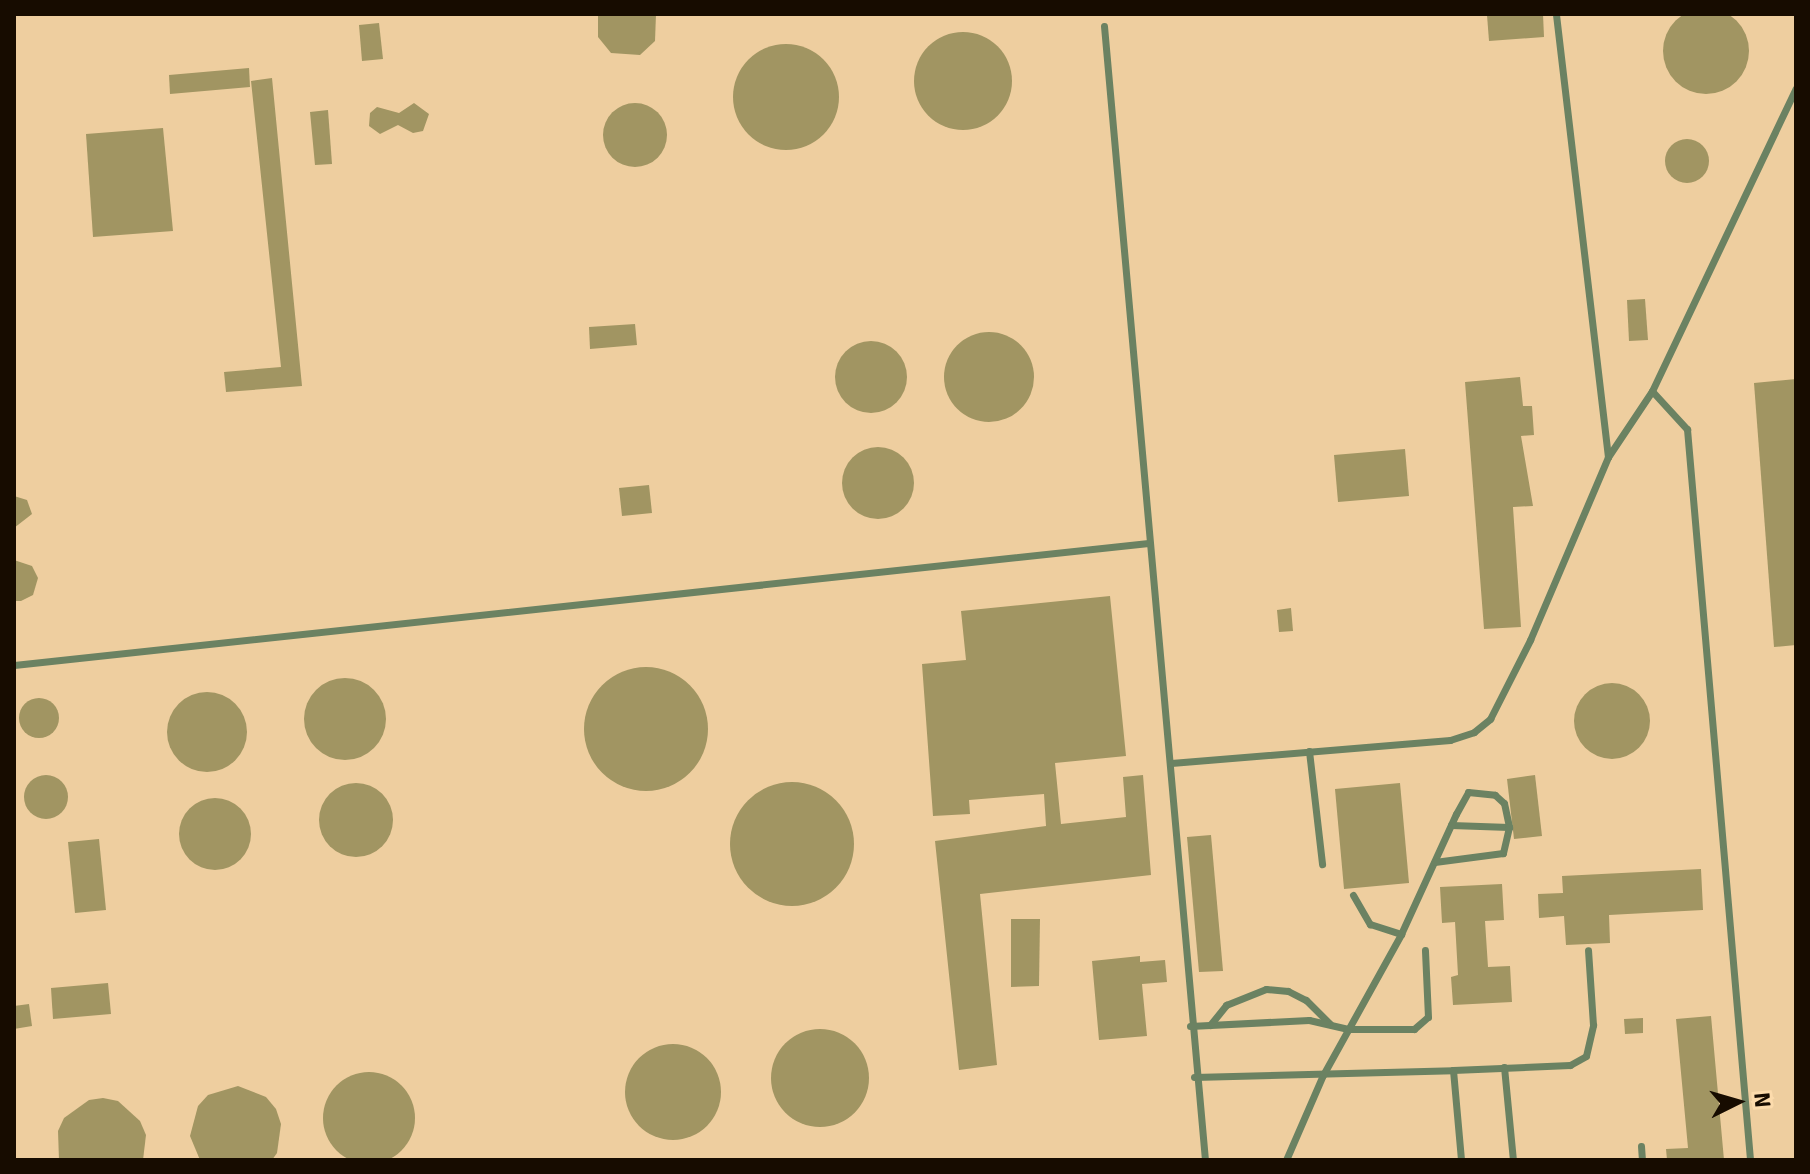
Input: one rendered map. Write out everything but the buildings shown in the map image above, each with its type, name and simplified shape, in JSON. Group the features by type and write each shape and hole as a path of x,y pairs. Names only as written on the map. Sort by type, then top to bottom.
{"lane":[{"path":"1556,14 1608,457"},
{"path":"1104,26 1148,543 1171,763 1194,1077 1205,1160"},
{"path":"1171,763 1450,740 1474,732 1490,719 1608,457 1652,391 1796,88"},
{"path":"1652,391 1687,429 1750,1160"},
{"path":"14,665 1148,543"},
{"path":"1309,751 1322,864"},
{"path":"1286,1160 1323,1075 1401,934 1451,825 1474,790 1495,795 1504,803 1509,827 1503,853 1435,862"},
{"path":"1451,825 1509,827"},
{"path":"1353,895 1370,924 1401,934"},
{"path":"1190,1026 1309,1020 1347,1029 1425,1024 1425,950"},
{"path":"1194,1077 1570,1065 1586,1056 1593,1025 1588,950"},
{"path":"1210,1025 1226,1005 1246,992 1266,989 1288,991 1306,1000 1331,1025"},
{"path":"1504,1067 1513,1160"},
{"path":"1453,1070 1461,1160"},
{"path":"1641,1146 1642,1160"}]}
